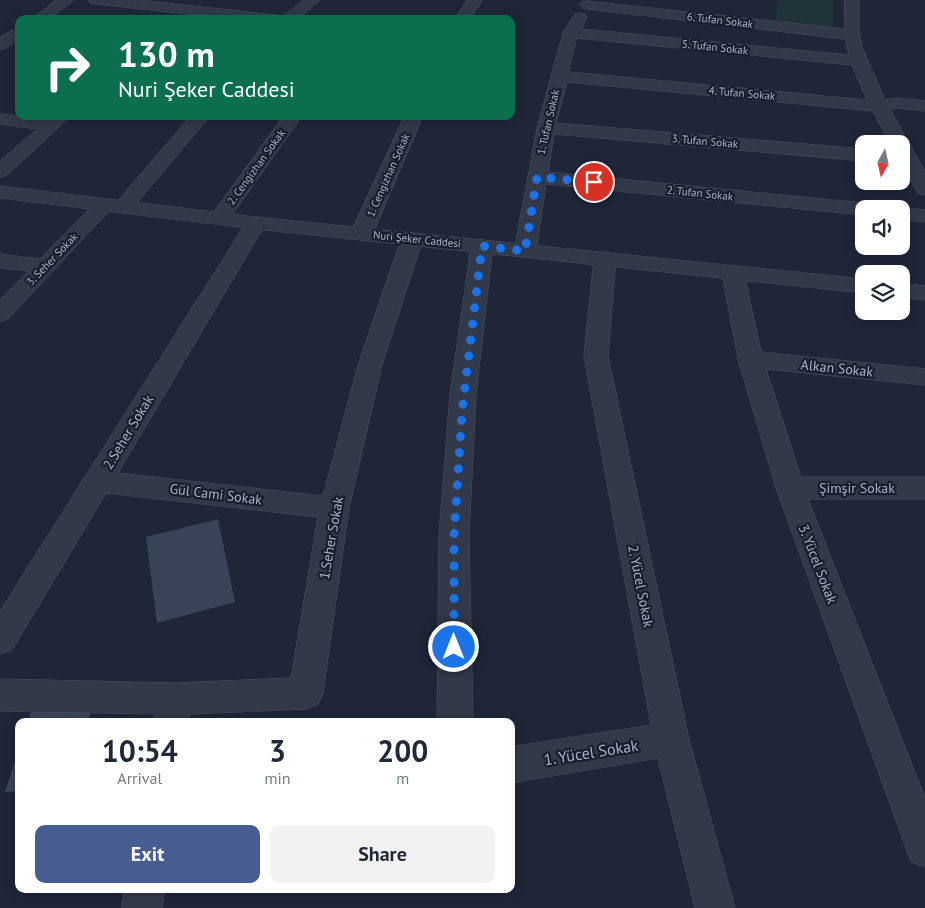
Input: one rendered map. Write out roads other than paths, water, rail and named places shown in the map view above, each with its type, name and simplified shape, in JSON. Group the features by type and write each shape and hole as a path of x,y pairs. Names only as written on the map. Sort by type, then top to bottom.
{"street":[{"path":"62,0 67,0"},
{"path":"45,15 67,0"},
{"path":"96,0 148,5 184,14 202,15"},
{"path":"184,14 201,0"},
{"path":"293,15 313,0"},
{"path":"465,15 475,0"},
{"path":"852,0 852,36 860,61 879,106 896,135"},
{"name":"6. Tufan Sokak","path":"589,2 852,36"},
{"name":"1. Tufan Sokak","path":"525,251 546,128 559,76 571,33 589,2"},
{"path":"136,15 148,5"},
{"name":"5. Tufan Sokak","path":"571,33 860,61"},
{"name":"4. Tufan Sokak","path":"559,76 879,106 897,103 925,106"},
{"path":"0,119 15,107"},
{"path":"0,119 15,120"},
{"path":"28,120 56,121"},
{"name":"3. Seher Sokak","path":"0,314 44,266 113,206 197,120"},
{"name":"2. Cengizhan Sokak","path":"220,218 290,120"},
{"name":"1. Cengizhan Sokak","path":"362,233 412,120"},
{"path":"0,171 56,121"},
{"name":"3. Tufan Sokak","path":"546,128 855,154"},
{"path":"910,160 925,190"},
{"name":"2. Tufan Sokak","path":"537,177 855,209"},
{"name":"Nuri Şeker Caddesi","path":"0,192 412,239 855,285"},
{"path":"910,214 925,216"},
{"name":"2.Seher Sokak","path":"0,640 256,222"},
{"name":"1.Seher Sokak","path":"173,710 306,693 334,508 370,365 412,239"},
{"path":"455,718 454,536 463,394 482,246"},
{"name":"2. Yücel Sokak","path":"606,259 596,356 672,739 715,908"},
{"path":"0,261 44,266"},
{"name":"3. Yücel Sokak","path":"733,273 750,359 790,488 925,848"},
{"path":"910,291 925,293"},
{"name":"Alkan Sokak","path":"750,359 925,376"},
{"name":"Gül Cami Sokak","path":"98,481 334,508"},
{"name":"Şimşir Sokak","path":"790,488 925,488"},
{"path":"0,695 173,710"},
{"name":"1. Yücel Sokak","path":"515,764 672,739"},
{"path":"142,908 144,893"}]}
